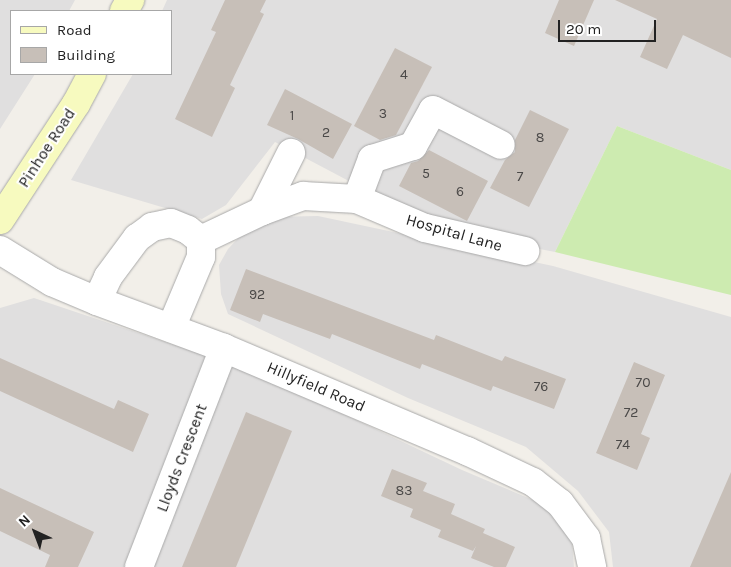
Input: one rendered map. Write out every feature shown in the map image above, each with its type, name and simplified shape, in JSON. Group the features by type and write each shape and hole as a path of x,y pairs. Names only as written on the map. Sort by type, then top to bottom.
{"main road":[{"name":"Pinhoe Road","path":"0,220 76,104 91,75"}],"street":[{"path":"357,199 372,158 413,146 433,110 502,145"},
{"path":"262,211 291,153"},
{"name":"Hospital Lane","path":"202,240 262,211 303,196 357,199 425,228 525,251"},
{"path":"97,301 108,277 137,238 152,227 171,223 188,230 202,240 201,257 171,328"},
{"name":"Hillyfield Road","path":"0,250 52,282 97,301 224,348 467,451 533,482 560,503 586,538 592,567"},
{"name":"Lloyds Crescent","path":"139,567 224,348"}],"shaded area":[{"path":"0,0 75,0 70,10 10,10 10,75 34,75 0,129"},
{"path":"167,0 731,0 731,170 617,126 555,252 479,237 400,208 275,142 226,205 202,219 71,180 132,75 172,75 172,10 162,10"},
{"path":"318,216 553,266 731,317 731,567 613,567 609,532 578,491 526,447 408,398 228,314 221,294 219,265 228,249 244,232 270,217"},
{"path":"34,298 255,372 462,470 547,506 572,543 574,567 0,567 0,308"}],"green space":[{"path":"617,126 731,170 731,295 555,252"}],"building":[{"path":"225,0 266,0 260,12 264,14 230,85 235,88 212,137 175,119 216,32 211,30"},
{"path":"559,0 594,0 574,46 545,33"},
{"path":"615,0 731,0 731,58 683,35 667,69 640,57 657,19"},
{"path":"395,48 432,67 396,135 380,140 354,126"},
{"path":"285,89 352,124 333,159 298,139 267,125"},
{"path":"530,110 569,129 529,207 490,188 505,160 515,152 515,140"},
{"path":"429,150 488,181 467,221 399,186 411,163 418,161"},
{"path":"246,269 434,340 436,335 502,361 505,356 566,379 554,409 493,386 491,391 422,364 420,369 332,334 330,339 263,314 260,322 230,310"},
{"path":"0,358 114,409 118,400 149,414 133,452 0,391"},
{"path":"634,362 665,375 641,434 650,438 637,470 596,453"},
{"path":"246,412 292,431 236,567 182,567"},
{"path":"392,469 427,483 423,491 455,504 451,514 485,529 483,533 515,547 506,567 494,567 471,558 476,546 473,551 438,537 441,530 410,517 413,509 381,496"},
{"path":"731,472 731,567 690,567"},
{"path":"0,488 94,532 78,567 45,567 50,555 0,531"}]}
